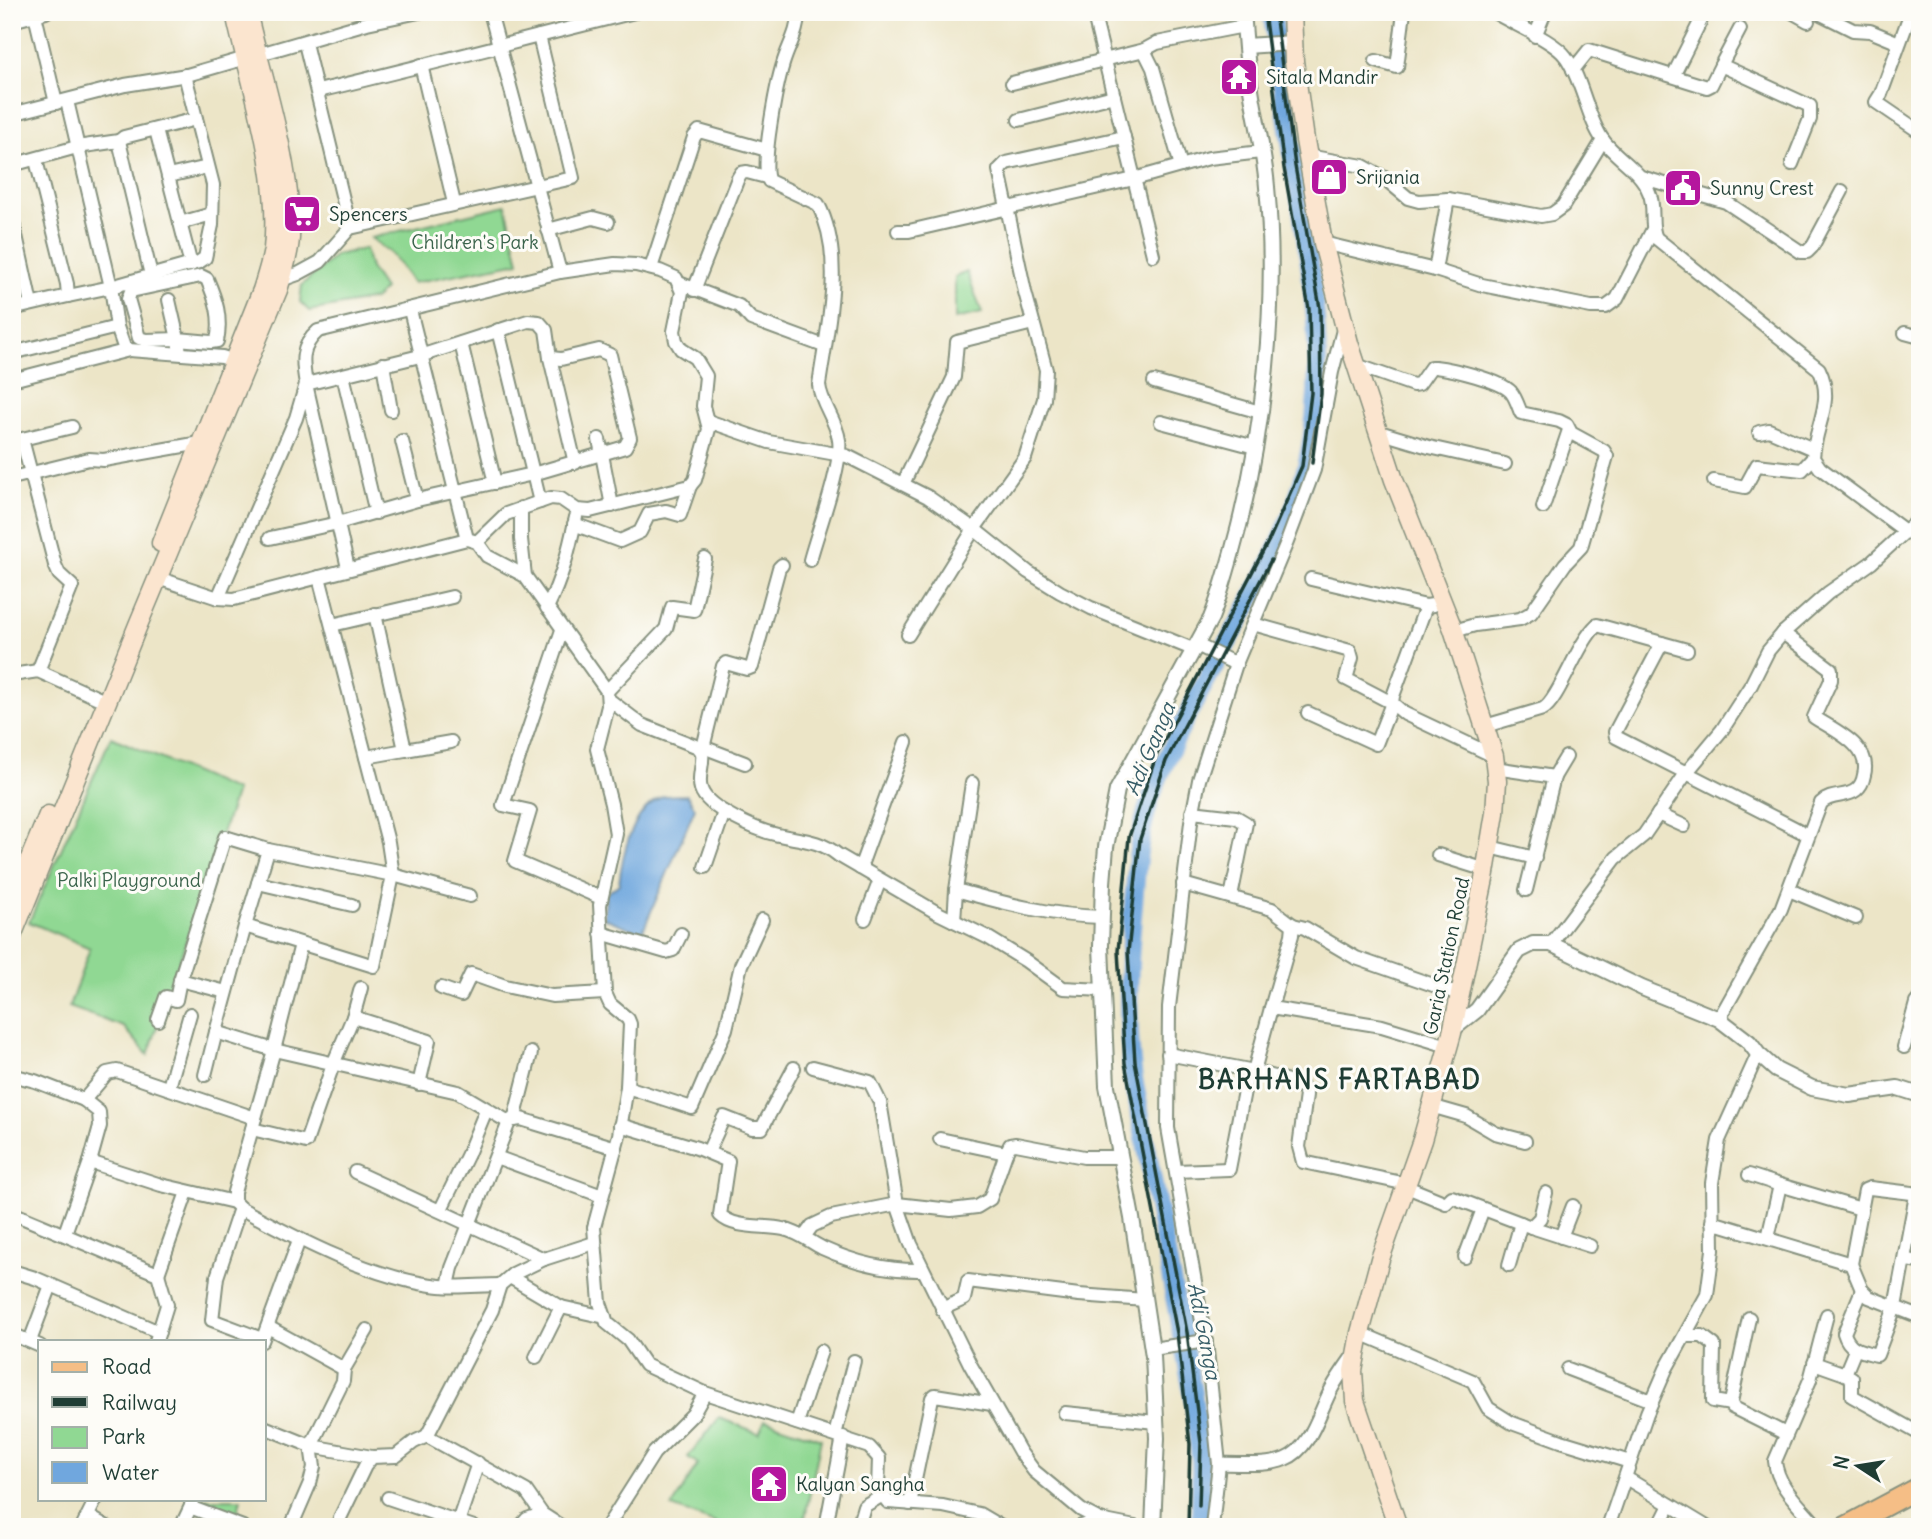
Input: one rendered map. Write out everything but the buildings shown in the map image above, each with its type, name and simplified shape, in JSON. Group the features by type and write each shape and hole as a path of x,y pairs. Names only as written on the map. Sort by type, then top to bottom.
{"main road":[{"path":"12,902 158,578 187,496 201,443 281,280 290,239 288,188 251,56 234,12"},
{"path":"12,936 102,700 240,363 273,250 274,200 251,56 247,12"},
{"name":"Garia Station Road","path":"1292,12 1293,43 1308,156 1323,243 1356,365 1434,604 1454,631 1485,726 1497,781 1486,870 1450,1038 1407,1186 1380,1259 1358,1342 1353,1388 1355,1401 1398,1527"},
{"path":"1845,1527 1920,1487"}],"street":[{"path":"12,114 125,85 185,75 305,43 367,23 419,12"},
{"path":"490,12 560,272"},
{"path":"318,91 635,12"},
{"path":"766,177 767,150 776,92 788,50 799,27 798,12"},
{"path":"1093,12 1153,255"},
{"path":"1376,61 1397,68 1404,12"},
{"path":"1323,243 1435,270 1482,285 1591,307 1606,307 1617,299 1652,231 1654,206 1641,177 1603,140 1567,58 1557,47 1494,12"},
{"path":"1535,36 1545,12"},
{"path":"1791,12 1808,21"},
{"path":"1910,12 1876,102 1920,132"},
{"path":"1819,13 1844,18 1859,32 1877,33 1899,43"},
{"path":"12,21 41,14 111,287 117,327 124,347 129,350"},
{"path":"1012,83 1144,50 1157,43 1243,19 1267,183 1267,357 1242,517 1219,600 1117,790 1106,846 1101,917 1107,1086 1132,1218 1152,1349 1156,1422 1153,1527"},
{"path":"1673,76 1701,20"},
{"path":"1573,70 1589,50 1709,86 1740,29"},
{"path":"281,280 320,262 350,228 573,177 539,36"},
{"path":"305,43 350,228"},
{"path":"1246,46 1293,43"},
{"path":"1144,50 1153,68 1181,166"},
{"path":"421,65 454,203"},
{"path":"1721,65 1810,106 1810,119 1792,164"},
{"path":"12,309 111,287 191,265 205,258 212,214 213,185 185,75"},
{"path":"1019,120 1114,96"},
{"path":"12,166 196,120"},
{"path":"156,130 191,265"},
{"path":"651,268 694,137 699,131 767,150"},
{"path":"908,635 974,529 1026,458 1047,383 999,170 1006,163 1124,137"},
{"path":"1308,156 1363,166 1383,177 1408,198 1419,201 1448,199 1541,216 1552,214 1563,206 1603,140"},
{"path":"119,141 151,275"},
{"path":"898,231 909,231 1007,209 1209,158 1261,152"},
{"path":"36,159 68,296"},
{"path":"168,177 208,166"},
{"path":"694,290 741,173 766,177 780,188 818,204 827,224 832,262 830,308 818,385 820,396 836,426 840,454 810,560"},
{"path":"1641,177 1726,202 1801,252 1807,252 1812,247 1842,191"},
{"path":"1435,270 1448,199"},
{"path":"180,223 212,214"},
{"path":"12,217 31,304"},
{"path":"548,230 593,218 608,222"},
{"path":"1652,231 1656,238 1819,369 1825,382 1827,395 1813,453 1802,470 1757,465 1745,487 1714,481"},
{"path":"348,568 302,362 309,339 318,331 560,272 615,264 651,268 676,278 682,292 674,331 681,349 695,358 706,376 703,406 708,421 706,444 680,515 666,511 649,514 640,532 620,541 574,524"},
{"path":"12,380 129,350 179,346 217,341 220,329 219,308 207,279 201,276 131,291 128,299 139,338 179,346 222,356 240,363"},
{"path":"679,283 740,306 751,318 824,346"},
{"path":"169,300 179,346"},
{"path":"410,310 456,492 472,541 487,556 525,576 608,695 642,725 703,750 745,763"},
{"path":"306,384 420,356 527,321 539,322 546,330 575,463"},
{"path":"903,484 954,377 957,342 1034,323"},
{"path":"1212,1527 1219,1464 1206,1341 1168,1128 1168,1007 1192,812 1199,780 1236,664 1314,470 1332,372 1345,323"},
{"path":"12,353 117,327"},
{"path":"498,330 540,502"},
{"path":"1905,333 1920,337"},
{"path":"461,343 495,483"},
{"path":"270,538 338,523 417,500 534,474 625,447 629,438 610,355 599,350 561,359 550,358"},
{"path":"383,364 391,410"},
{"path":"1356,365 1413,385 1419,384 1431,367 1476,376 1506,388 1512,393 1521,413 1559,421 1604,451 1607,456 1581,547 1565,564 1531,613 1520,619 1475,625 1454,631"},
{"path":"343,375 376,513"},
{"path":"1154,382 1260,412"},
{"path":"218,597 296,418 306,384"},
{"path":"708,421 769,442 840,454 928,497 1028,572 1070,597 1091,608 1236,664"},
{"path":"1161,422 1255,447"},
{"path":"38,671 72,586 59,574 55,565 22,439 72,427"},
{"path":"1543,507 1569,430"},
{"path":"1759,432 1769,430 1813,453 1820,468 1905,531"},
{"path":"1379,432 1429,447 1505,464"},
{"path":"598,439 612,506"},
{"path":"402,441 417,500"},
{"path":"12,478 89,459 104,460 201,443"},
{"path":"158,578 218,597 234,599 348,568 472,541 506,514 551,498 561,499 577,510 590,510 690,486"},
{"path":"521,508 525,576"},
{"path":"547,608 563,574 577,510"},
{"path":"1551,944 1616,858 1644,835 1687,772 1722,730 1751,685 1768,651 1783,633 1828,593 1871,563 1920,518"},
{"path":"705,559 694,610 673,607 666,629 608,695 606,717 597,749 611,804 615,834 601,898 605,993 610,1004 631,1024 627,1087 616,1148 594,1227 599,1293 605,1318 609,1326 628,1340 645,1365 705,1393 869,1447 879,1458 878,1480 881,1496 888,1502 943,1506 979,1514 1001,1527"},
{"path":"782,565 752,667 747,669 726,663 723,666 703,750 699,776 702,794 724,812 777,835 804,838 828,847 880,880 1026,961 1063,988 1103,990"},
{"path":"245,926 374,966 393,875 388,842 319,577"},
{"path":"1308,713 1376,744 1417,635 1434,604 1311,579"},
{"path":"332,625 452,597"},
{"path":"375,614 405,750"},
{"path":"1253,624 1350,651 1352,658 1346,679 1495,762 1554,777"},
{"path":"1485,726 1549,705 1570,664 1597,625 1687,650"},
{"path":"562,629 503,805 530,811 515,860 601,898"},
{"path":"1719,1019 1789,890 1821,803 1832,796 1859,788 1867,764 1860,749 1814,717 1831,680 1830,669 1783,633"},
{"path":"1662,643 1615,734 1618,738 1808,835"},
{"path":"12,675 38,671 102,700"},
{"path":"366,757 451,742"},
{"path":"860,868 906,742"},
{"path":"1526,890 1554,777 1566,757"},
{"path":"954,921 972,783"},
{"path":"705,867 724,812"},
{"path":"1192,812 1237,817 1246,823 1231,897"},
{"path":"1658,814 1684,826"},
{"path":"158,1020 166,997 176,1000 225,837 268,850 393,875 470,896"},
{"path":"1490,847 1535,858"},
{"path":"205,1074 268,850"},
{"path":"1438,855 1486,870"},
{"path":"865,919 880,880"},
{"path":"258,883 352,905"},
{"path":"1183,884 1272,909 1293,926 1305,928 1356,958 1459,994"},
{"path":"956,890 1020,907 1101,917"},
{"path":"1789,890 1856,918"},
{"path":"627,1087 692,1108 726,1030 741,965 762,920"},
{"path":"1176,1171 1229,1169 1251,1071 1293,935 1293,926"},
{"path":"601,933 666,952 673,950 681,934"},
{"path":"302,944 234,1192 237,1205 217,1277 212,1320 264,1336 344,1368"},
{"path":"1271,1008 1450,1038 1477,1010 1519,951 1533,944 1551,944 1624,980 1719,1019 1749,1042 1776,1070 1812,1088 1849,1095 1898,1088 1920,1095"},
{"path":"441,988 461,995 472,974 505,986 552,996 605,993"},
{"path":"180,980 226,992"},
{"path":"84,1100 111,1071 169,1087 306,1142 353,1017 361,988"},
{"path":"1904,1047 1916,1003 1920,998"},
{"path":"169,1087 190,1014"},
{"path":"353,1017 429,1041 419,1084"},
{"path":"216,1032 274,1050 458,1092 486,1110 512,1121 521,1119 616,1148"},
{"path":"448,1286 452,1268 512,1121 531,1053"},
{"path":"1168,1054 1251,1071 1295,1083 1303,1088 1306,1095 1299,1147 1303,1162 1407,1186 1446,1203 1452,1197 1590,1246"},
{"path":"1608,1527 1665,1369 1686,1336 1707,1294 1713,1250 1712,1183 1719,1140 1758,1054"},
{"path":"813,1067 870,1082 875,1089 880,1102 897,1204 923,1270 992,1404 1034,1471 1081,1510 1100,1520 1135,1527"},
{"path":"708,1152 724,1117 752,1128 762,1128 794,1068"},
{"path":"12,1075 36,1081 84,1100 99,1112 100,1126 90,1163 65,1233"},
{"path":"1432,1105 1466,1116 1494,1133 1525,1141"},
{"path":"441,1209 486,1110"},
{"path":"620,1125 729,1161 720,1209 722,1218 728,1222 783,1229 821,1247 874,1265 899,1270 923,1270"},
{"path":"940,1139 1006,1153"},
{"path":"804,1237 812,1226 831,1217 897,1204 951,1210 977,1207 990,1199 1010,1144 1084,1157 1119,1157"},
{"path":"496,1157 602,1196"},
{"path":"90,1163 237,1205 299,1240 375,1271 410,1280 448,1286 505,1281 544,1259 594,1243"},
{"path":"355,1172 441,1209 544,1259"},
{"path":"1749,1175 1861,1209"},
{"path":"1768,1238 1780,1185"},
{"path":"1861,1290 1844,1333 1846,1340 1855,1350 1877,1355 1895,1307 1918,1194 1870,1188 1865,1190 1851,1264 1861,1290 1869,1297 1895,1307 1920,1317"},
{"path":"12,1272 51,1285 158,1336 167,1305 158,1274 187,1192"},
{"path":"1509,1265 1526,1225 1540,1218 1546,1193"},
{"path":"1561,1237 1573,1206"},
{"path":"1465,1258 1483,1209"},
{"path":"12,1213 158,1274"},
{"path":"1712,1222 1851,1264"},
{"path":"264,1336 299,1240"},
{"path":"1906,1260 1920,1262"},
{"path":"505,1281 561,1307 605,1318"},
{"path":"266,1428 312,1446 372,1457 396,1456 427,1436 505,1281"},
{"path":"942,1309 964,1298 968,1281 1144,1300"},
{"path":"12,1334 35,1343 51,1285"},
{"path":"536,1357 561,1307"},
{"path":"1818,1527 1781,1483 1776,1473 1775,1461 1797,1412 1827,1315"},
{"path":"1731,1404 1749,1318"},
{"path":"291,1527 310,1483 314,1458 312,1446 344,1381 344,1368 367,1330"},
{"path":"1686,1336 1702,1336 1714,1345 1713,1401 1731,1404 1786,1434"},
{"path":"1152,1349 1206,1341"},
{"path":"1219,1464 1275,1462 1297,1452 1306,1443 1332,1387 1358,1342 1473,1381 1489,1408 1513,1423 1630,1462"},
{"path":"1845,1374 1855,1350"},
{"path":"797,1423 821,1351"},
{"path":"826,1527 839,1436 854,1361"},
{"path":"1814,1363 1852,1378 1852,1395 1920,1434"},
{"path":"1568,1369 1652,1401"},
{"path":"607,1527 654,1453 692,1415 705,1393"},
{"path":"910,1504 932,1398 935,1395 992,1404"},
{"path":"1065,1413 1156,1422"},
{"path":"427,1436 526,1490 542,1514 562,1527"},
{"path":"340,1527 340,1518 372,1457"},
{"path":"458,1522 478,1463"},
{"path":"1626,1478 1707,1527"},
{"path":"858,1527 864,1506 881,1496"},
{"path":"388,1498 474,1527"},
{"path":"96,1500 85,1521 107,1527"},
{"path":"181,1527 191,1503 239,1526"},
{"path":"1659,1527 1671,1505"},
{"path":"432,1527 437,1514"},
{"path":"520,1527 527,1519 542,1514"},
{"path":"1079,1527 1100,1520"}],"green space":[{"name":"Children's Park","path":"506,205 519,262 413,283 391,254 371,238"},
{"name":"Children's Park","path":"365,249 370,268 384,289 375,299 309,311 300,302 302,285 336,255"},
{"path":"967,272 982,313 955,319 955,277"},
{"name":"Palki Playground","path":"111,737 236,791 148,1055 124,1027 69,1007 90,948 29,922"},
{"path":"719,1418 759,1433 765,1420 821,1439 803,1527 726,1527 672,1507 698,1464 688,1457"},
{"path":"195,1500 241,1500 236,1519 194,1502"}],"water":[{"path":"687,795 695,808 642,933 604,918 606,894 619,884 626,848 642,813 663,797"}],"waterway":[{"name":"Adi Ganga","path":"1201,1527 1201,1462 1193,1395 1133,1076 1128,993 1138,855 1150,800 1183,724 1253,597 1284,532 1307,464 1313,430 1317,396 1313,295 1272,12"}],"railway":[{"path":"1188,1527 1190,1444 1177,1333 1125,1063 1118,951 1129,837 1156,756 1270,538 1302,466 1311,393 1309,309 1284,168 1264,12"},
{"path":"1275,12 1295,166 1320,308 1321,394 1312,463"},
{"path":"1199,1506 1201,1443 1187,1332 1135,1062 1128,952 1140,839 1166,761 1271,560"}],"place":[{"name":"Sitala Mandir","path":"1239,77"},
{"name":"Srijania","path":"1329,177"},
{"name":"Sunny Crest","path":"1683,188"},
{"name":"Spencers","path":"302,214"},
{"name":"Kalyan Sangha","path":"769,1484"}],"district":[{"name":"BARHANS FARTABAD","path":"1340,1080"}]}
